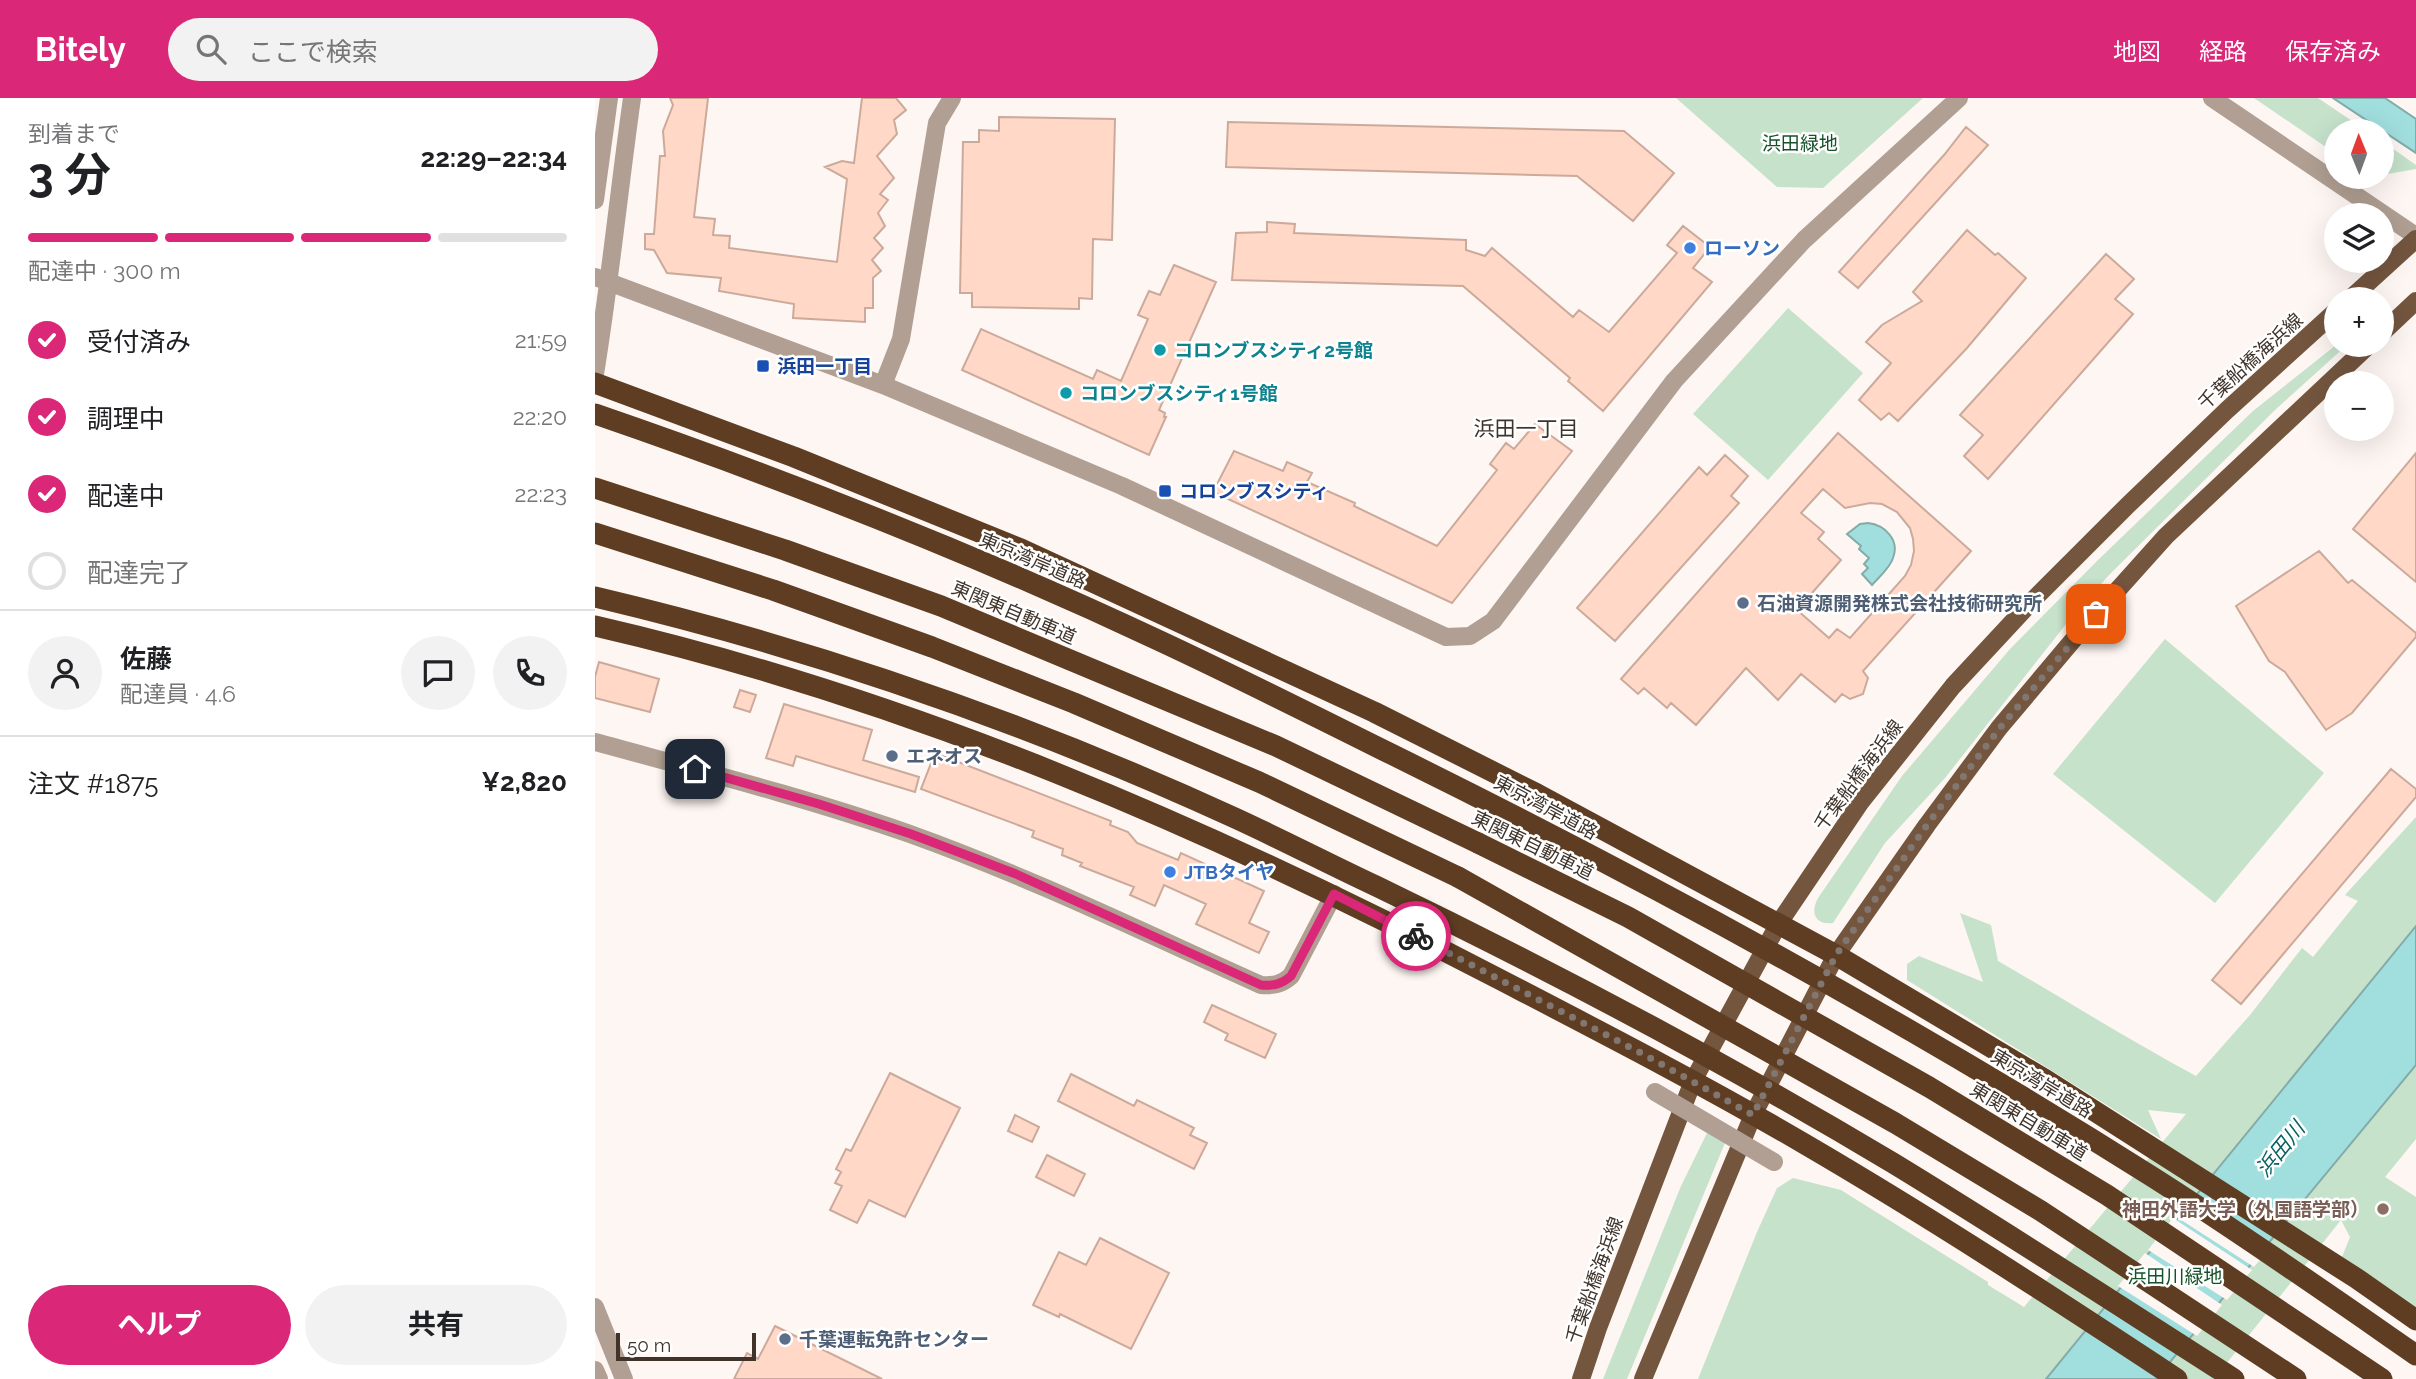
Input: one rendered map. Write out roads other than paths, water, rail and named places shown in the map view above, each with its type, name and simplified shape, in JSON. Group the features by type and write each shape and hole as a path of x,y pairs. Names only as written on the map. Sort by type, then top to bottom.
{"highway":[{"path":"595,383 794,457 1021,549 1374,712 1549,801 1779,923 2046,1080 2416,1320"},
{"name":"東京湾岸道路","path":"595,414 833,501 1017,577 1160,641 1495,805 1666,894 2029,1101 2153,1178 2416,1355"},
{"name":"東関東自動車道","path":"595,488 785,550 941,606 1311,762 1627,917 1929,1087 2107,1195 2382,1379"},
{"path":"597,534 773,590 932,647 1074,703 1259,782 1458,877 1884,1117 2030,1204 2296,1379"},
{"path":"595,597 800,652 908,686 1066,747 1237,819 1479,936 1806,1113 1894,1164 2234,1379"},
{"path":"595,626 824,688 930,724 1043,766 1334,894 1753,1115 1944,1227 2177,1379"}],"main road":[{"path":"2363,287 2416,237"},
{"path":"2394,322 2416,301"},
{"name":"千葉船橋海浜線","path":"1581,1379 1693,1081 1779,923 1860,803 1953,686 2129,504 2324,322"},
{"path":"1643,1379 1753,1115 1836,955 1927,825 1999,729 2079,633 2166,537 2356,357"}],"street":[{"path":"595,200 609,98"},
{"path":"595,374 602,280 617,203 632,98"},
{"path":"883,385 901,339 937,123 952,98"},
{"path":"602,280 883,385 1122,486 1446,637 1470,636 1493,621 1674,381 1804,240 1959,98"},
{"path":"2212,98 2416,237"},
{"path":"595,639 620,631"},
{"path":"595,742 819,804 911,834 1016,874 1261,985 1273,986 1291,976 1334,894"},
{"path":"1654,1091 1774,1162"},
{"path":"595,1307 624,1379"},
{"path":"595,1370 599,1379"}],"water":[{"path":"2333,98 2385,98 2416,119 2416,153 2394,138 2394,119 2365,119"},
{"path":"1868,523 1889,534 1895,551 1892,562 1872,585 1862,574 1868,568 1864,564 1869,558 1859,549 1861,546 1847,534 1860,524"},
{"name":"浜田川","path":"2416,926 2416,1065 2156,1379 2046,1379"}],"place":[{"name":"ローソン","path":"1690,248"},
{"name":"コロンブスシティ2号館","path":"1160,350"},
{"name":"浜田一丁目","path":"763,366"},
{"name":"コロンブスシティ1号館","path":"1066,393"},
{"name":"コロンブスシティ","path":"1165,491"},
{"name":"石油資源開発株式会社技術研究所","path":"1743,603"},
{"name":"エネオス","path":"892,756"},
{"name":"JTBタイヤ","path":"1170,872"},
{"name":"神田外語大学（外国語学部）","path":"2383,1209"},
{"name":"千葉運転免許センター","path":"785,1339"}],"district":[{"name":"浜田一丁目","path":"1526,428"}],"park label":[{"name":"浜田緑地","path":"1800,143"},
{"name":"浜田川緑地","path":"2175,1276"}]}
